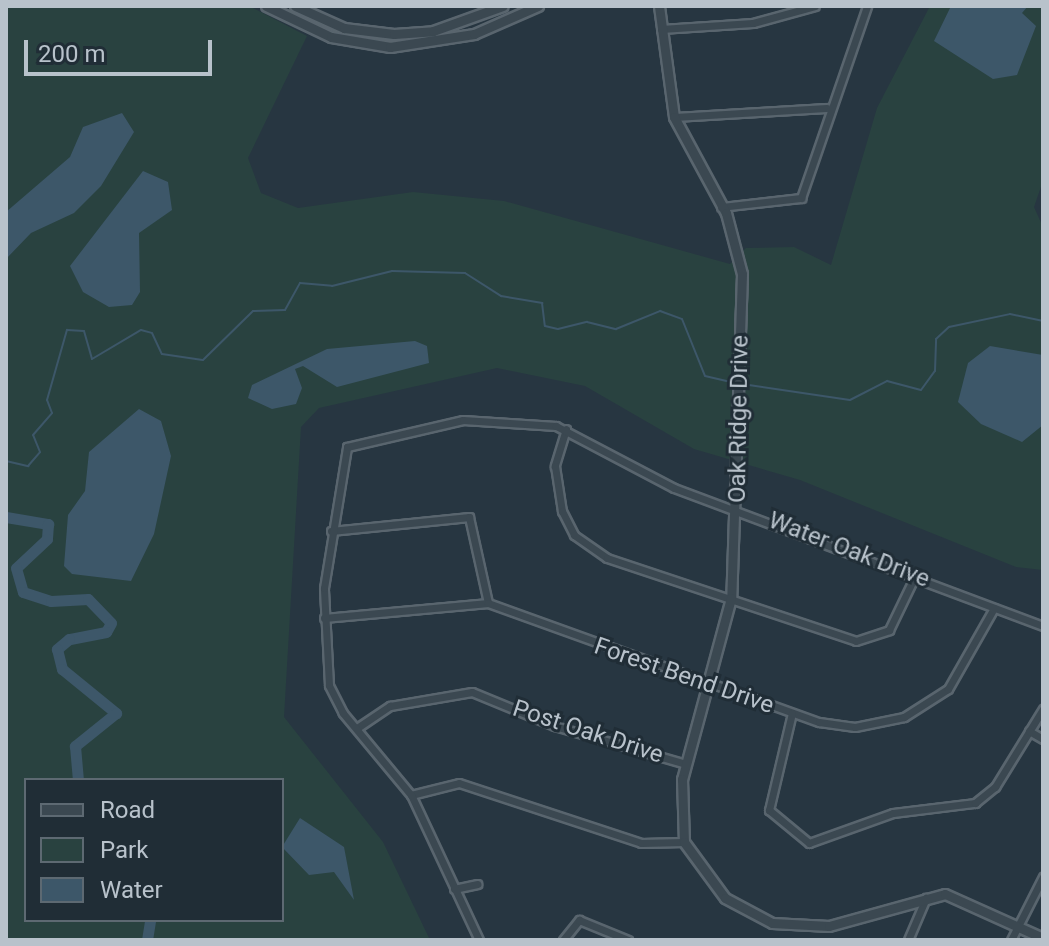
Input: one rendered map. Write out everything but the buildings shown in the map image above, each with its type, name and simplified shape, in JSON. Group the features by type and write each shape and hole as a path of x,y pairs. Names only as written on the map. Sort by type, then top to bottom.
{"street":[{"path":"266,6 353,42 403,46 474,34 538,6"},
{"path":"295,6 356,30 404,34 503,6"},
{"name":"Oak Ridge Drive","path":"659,6 674,117 721,207 742,274 737,509 731,598 686,764 680,798 684,842"},
{"path":"661,29 753,23 815,6"},
{"path":"721,207 801,198 827,108 863,33 867,6"},
{"path":"353,42 356,30"},
{"path":"403,46 404,34"},
{"path":"674,117 827,108"},
{"name":"Water Oak Drive","path":"331,531 341,458 352,445 463,420 566,429 674,488 1043,626"},
{"path":"566,429 555,478 574,535 607,558 868,641 889,630 915,576"},
{"path":"479,940 411,795 357,728 329,685 324,618 331,531 469,517 488,603"},
{"name":"Forest Bend Drive","path":"324,618 488,603 792,713 855,727 919,710 960,677 994,608"},
{"name":"Post Oak Drive","path":"357,728 390,706 472,692 555,726 686,764"},
{"path":"792,713 768,801 791,834 809,843 893,813 956,810 995,787 1043,709"},
{"path":"1029,731 1043,739"},
{"path":"411,795 459,783 641,843 684,842 725,898 772,923 829,926 945,894 1043,938"},
{"path":"1011,940 1043,877"},
{"path":"454,889 477,884"},
{"path":"908,940 926,898"},
{"path":"563,940 579,920 628,940"}],"green space":[{"path":"6,6 249,6 307,36 248,158 261,193 298,208 413,192 504,201 730,264 746,248 794,247 831,265 877,108 930,6 1043,6 1043,181 1034,207 1043,227 1043,570 1016,567 800,480 694,449 585,386 497,368 319,408 301,427 284,717 383,842 430,940 6,940"}],"water":[{"path":"951,6 1028,6 1022,13 1036,26 1017,75 993,79 934,41"},
{"path":"122,113 134,132 101,186 74,213 31,233 6,259 6,212 70,157 83,127"},
{"path":"143,171 168,182 172,210 139,233 140,292 132,305 109,307 83,292 70,266"},
{"path":"415,341 427,346 429,363 337,387 303,366 295,369 302,388 296,404 272,409 248,398 252,385 327,349"},
{"path":"990,346 1043,355 1043,425 1022,442 981,424 958,402 968,363"},
{"path":"139,409 161,421 171,456 154,534 131,581 72,574 64,566 68,515 85,491 89,452"},
{"path":"300,818 344,847 354,900 334,872 309,875 284,849 284,844"}],"waterway":[{"path":"6,461 28,466 40,452 33,435 52,413 47,400 67,330 84,331 92,359 141,330 152,333 162,354 203,360 253,311 285,310 300,283 332,286 392,271 465,273 501,296 542,303 545,326 558,329 587,322 616,329 660,311 682,319 705,376 736,383"},
{"path":"742,384 850,400 887,381 921,390 935,371 936,339 949,327 1010,314 1043,321"},
{"path":"6,517 48,524 47,539 16,568 23,592 51,601 88,599 111,623 106,632 69,639 57,649 62,669 116,713 75,746 78,778"},
{"path":"147,940 150,922"}]}
